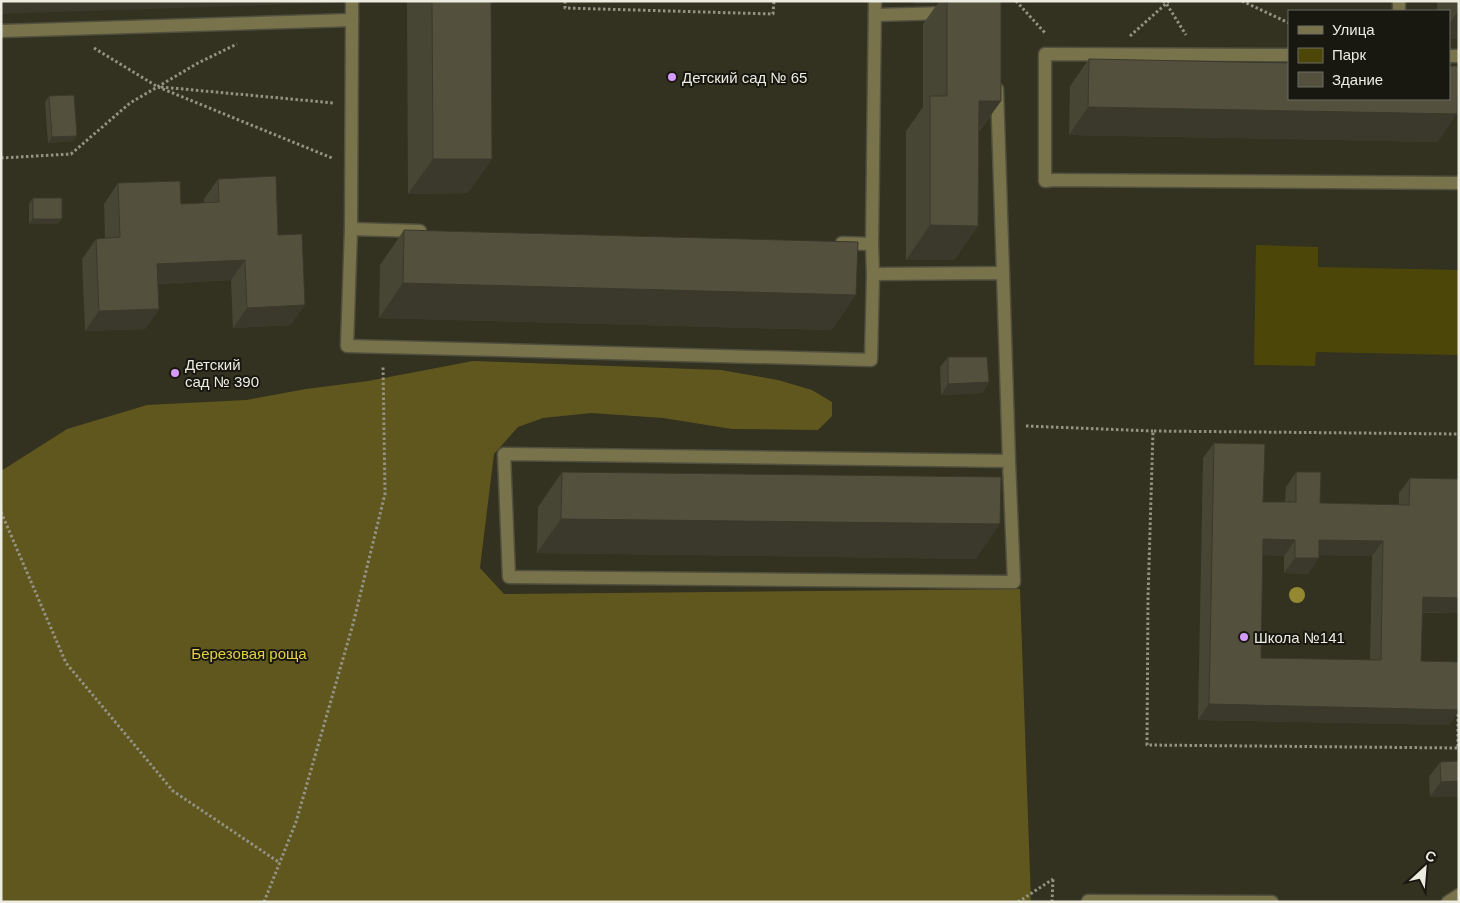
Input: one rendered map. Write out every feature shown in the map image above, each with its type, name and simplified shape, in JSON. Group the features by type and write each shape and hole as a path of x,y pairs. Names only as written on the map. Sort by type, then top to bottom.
{"lane":[{"path":"352,1 351,230 347,346 871,360 875,1"},
{"path":"875,15 958,13"},
{"path":"1,31 352,20"},
{"path":"1288,55 1046,54 1045,182 1063,180 1459,183"},
{"path":"997,80 1014,582 508,577 504,454 1009,461"},
{"path":"351,230 429,232"},
{"path":"833,243 872,244"},
{"path":"873,274 1003,273"},
{"path":"1448,902 1459,895"},
{"path":"1088,902 1272,902"}],"path":[{"path":"565,1 565,8 773,14 774,1"},
{"path":"1016,1 1063,54"},
{"path":"1242,1 1288,23"},
{"path":"1109,54 1166,2 1198,54"},
{"path":"63,29 158,87 351,166"},
{"path":"1,158 71,154 130,103 198,63 239,43"},
{"path":"158,87 352,105"},
{"path":"264,902 296,822 351,634 385,494 382,347"},
{"path":"1040,427 1153,431 1459,434"},
{"path":"1153,431 1148,598 1147,744 1458,748 1458,700"},
{"path":"1,512 66,663 173,791 280,863"},
{"path":"1018,902 1053,878 1052,902"}],"green space":[{"path":"1256,245 1318,247 1318,267 1459,270 1459,355 1316,352 1315,366 1254,365"},
{"name":"Березовая роща","path":"473,361 721,370 778,380 812,390 832,402 832,416 818,430 732,429 663,418 591,413 543,418 518,427 494,454 480,568 504,594 1020,589 1031,902 1,902 1,471 67,429 147,405 246,400 306,389 368,381"}],"building":[{"path":"432,1 491,1 492,159 433,159"},
{"path":"947,1 1001,1 1001,101 979,101 978,226 930,225 930,96 947,96"},
{"path":"1089,59 1288,63 1288,100 1450,100 1450,66 1458,66 1457,114 1088,107"},
{"path":"74,95 77,136 52,137 49,96"},
{"path":"276,176 278,235 302,234 305,305 247,308 245,260 157,264 159,309 99,311 96,239 120,237 118,183 180,181 181,204 219,202 218,179"},
{"path":"33,198 62,198 62,219 33,219"},
{"path":"404,230 858,242 856,295 403,283"},
{"path":"948,357 987,357 989,382 948,384"},
{"path":"1214,443 1265,444 1263,502 1296,502 1296,472 1321,472 1320,503 1409,505 1410,478 1459,479 1459,598 1423,597 1421,661 1459,662 1459,710 1209,704","holes":["1263,539 1295,540 1295,558 1319,558 1319,540 1383,541 1381,660 1261,658"]},
{"path":"562,472 1001,477 1000,524 561,519"},
{"path":"1459,761 1459,781 1441,782 1440,762"}],"place":[{"name":"Детский сад № 65","path":"672,77"},
{"name":"Детский сад № 390","path":"175,373"},
{"name":"Школа №141","path":"1244,637"}]}
